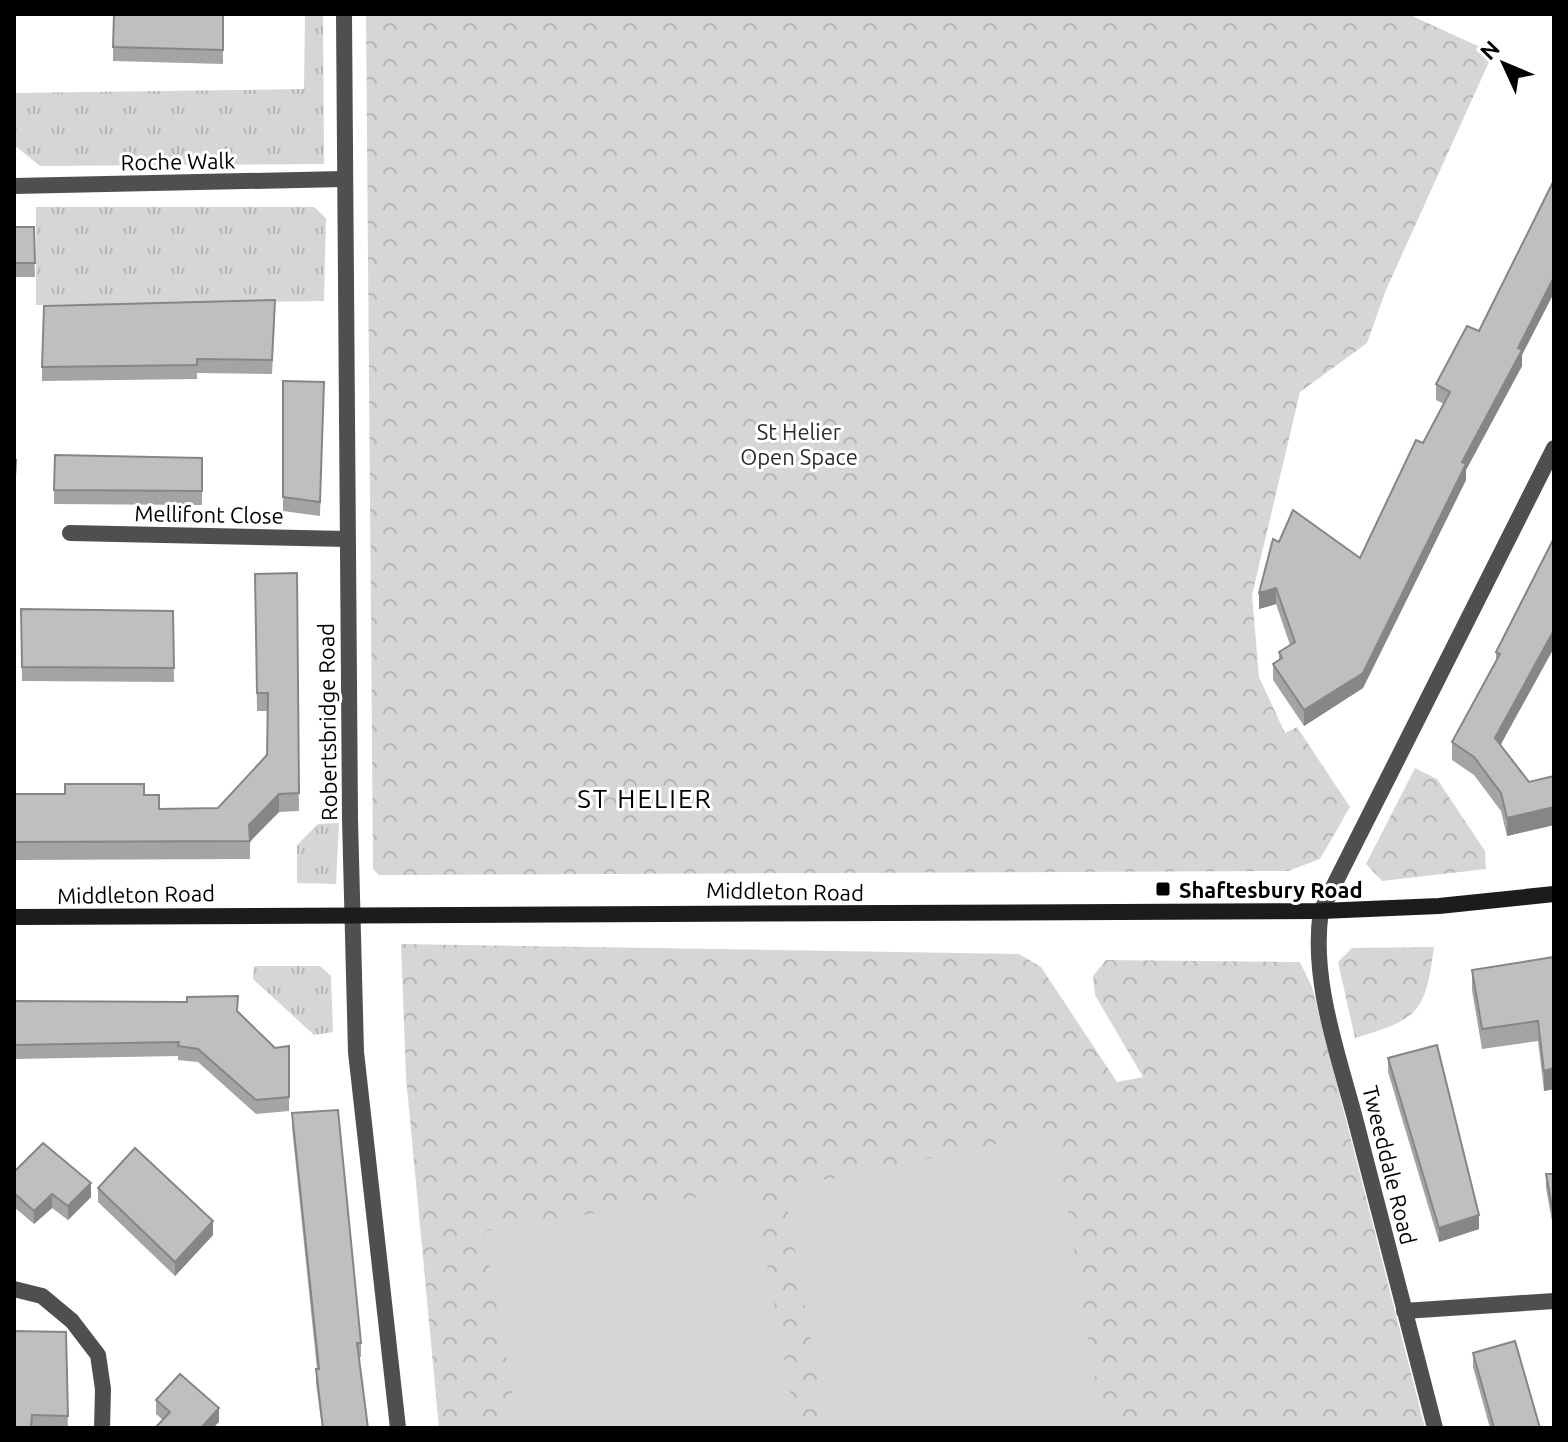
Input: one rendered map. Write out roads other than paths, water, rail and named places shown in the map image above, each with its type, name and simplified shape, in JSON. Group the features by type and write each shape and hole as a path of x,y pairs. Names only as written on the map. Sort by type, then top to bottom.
{"street":[{"name":"Robertsbridge Road","path":"344,14 347,539 356,1052 398,1428"},
{"name":"Roche Walk","path":"14,186 344,179"},
{"path":"1321,911 1554,448"},
{"name":"Mellifont Close","path":"70,533 347,539"},
{"name":"Middleton Road","path":"14,917 1321,911 1439,906 1554,894"},
{"name":"Tweeddale Road","path":"1321,911 1319,960 1333,1027 1435,1428"},
{"path":"14,1289 42,1296 72,1321 98,1355 103,1389 102,1428"},
{"path":"1404,1311 1554,1301"}],"place":[{"name":"Shaftesbury Road","path":"1163,889"}],"district":[{"name":"ST HELIER","path":"645,798"}],"park label":[{"name":"St Helier Open Space","path":"799,444"}]}
